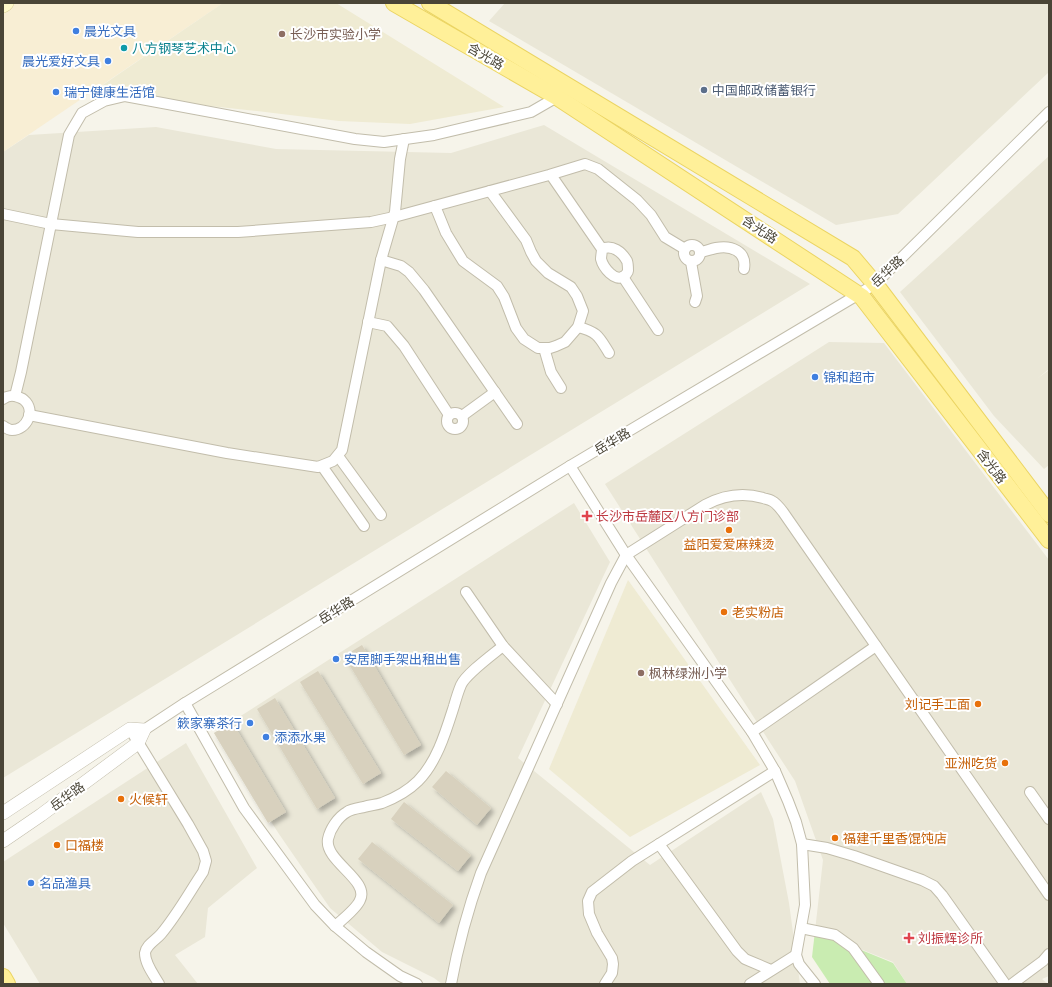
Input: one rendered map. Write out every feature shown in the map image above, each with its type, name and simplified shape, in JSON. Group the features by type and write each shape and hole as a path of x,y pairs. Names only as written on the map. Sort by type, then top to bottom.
{"main road":[{"name":"含光路","path":"394,3 557,97 859,294 1049,540"},
{"name":"含光路","path":"430,3 853,258 875,284 1049,514"},
{"path":"3,977 7,984"}],"street":[{"path":"15,396 69,135 82,113 104,102 125,96 355,139 384,142 434,135 530,112 557,97"},
{"name":"岳华路","path":"3,841 41,815 138,743 144,730 185,703 570,466 875,284 1049,112"},
{"path":"29,415 227,453 318,467 333,461 342,450 381,260 394,217 400,159 404,139"},
{"path":"3,214 51,224 138,232 238,232 371,222 551,175 585,164 598,169 638,200 665,237 685,249"},
{"path":"551,175 602,249 601,258 604,266 612,275 620,278 625,276 628,271 627,262 620,253 613,247 602,249"},
{"path":"435,206 446,233 463,261 497,286 504,297 516,328 524,339 538,348 550,348 565,342 578,328 583,311 577,296 571,287 548,273 536,260 526,240 490,191"},
{"path":"694,245 701,252 700,258 691,262 686,259 684,254 685,249 694,245"},
{"path":"701,252 717,248 737,250 744,258 744,269"},
{"path":"381,260 401,266 409,272 424,290 518,424"},
{"path":"691,262 697,296 695,302"},
{"path":"623,277 658,330"},
{"path":"368,322 387,326 404,346 449,415"},
{"path":"578,328 590,330 600,338 609,353"},
{"path":"544,348 550,372 561,388"},
{"path":"462,416 495,392"},
{"path":"3,399 15,396 24,400 30,409 29,420 21,428 11,430 3,426"},
{"path":"454,412 458,413 462,416 463,424 456,429 452,428 447,422 449,415 454,412"},
{"path":"338,456 381,515"},
{"path":"322,466 364,526"},
{"path":"570,466 626,555 752,732 775,771 796,822 802,844 805,905 796,955 799,964 815,984"},
{"path":"451,984 472,896 481,873 610,583 626,555 705,505 718,498 730,496 756,496 772,501 783,512 1048,892"},
{"path":"466,592 503,646 557,704"},
{"path":"335,926 361,900 362,892 359,885 328,847 328,839 333,827 347,812 362,807 380,804 400,795 418,782 431,765 446,730 461,684 468,676 503,646"},
{"path":"752,732 876,646"},
{"path":"185,703 244,808 315,905 335,926 366,952 400,976 417,984"},
{"path":"130,729 144,730"},
{"path":"130,729 188,824 203,851 206,862 203,872 166,928 158,938 148,946 146,950 146,960 159,984"},
{"name":"岳华路","path":"3,814 130,729"},
{"path":"606,984 612,973 613,964 612,958 589,914 588,901 592,892 632,861 775,771"},
{"path":"1030,792 1049,819"},
{"path":"659,844 737,951 746,959 771,970"},
{"path":"802,844 827,848 854,856 922,880 934,886 1005,984"},
{"path":"801,928 835,935 853,948 879,984"},
{"path":"1012,984 1043,961 1049,954"},
{"path":"750,984 796,955"}],"shaded area":[{"path":"3,3 223,3 3,152"},
{"name":"长沙市实验小学","path":"223,3 336,3 504,107 410,124 339,121 91,93"},
{"path":"505,3 1049,3 1049,72 898,214 836,225 489,21"},
{"path":"544,125 810,284 3,778 3,152 29,135 156,127 276,149 451,153"},
{"path":"1049,156 1049,369 1038,378 1049,370 1049,465 1044,469 994,416 900,292"},
{"path":"829,342 884,343 1049,560 1049,976 1042,979 1048,984 907,984 893,962 815,931 823,860 795,781 605,484"},
{"path":"574,503 610,562 518,758 650,865 761,792 773,819 789,903 800,984 442,984 434,978 382,952 330,908 279,834 214,733"},
{"name":"枫林绿洲小学","path":"628,580 760,765 630,837 549,769"},
{"path":"186,743 257,868 208,908 205,937 175,955 198,984 40,984 3,923 3,862"}],"green space":[{"path":"815,931 893,963 907,984 830,984 812,957"}],"building":[{"path":"362,645 421,745 404,755 344,656"},
{"path":"318,671 381,773 363,784 300,682"},
{"path":"275,698 335,798 317,809 257,709"},
{"path":"232,722 286,812 268,823 214,733"},
{"path":"446,771 491,808 477,825 432,787"},
{"path":"404,802 471,855 458,871 391,819"},
{"path":"372,842 453,905 439,923 358,859"}],"place":[{"name":"晨光文具","path":"76,31"},
{"name":"长沙市实验小学","path":"282,34"},
{"name":"八方钢琴艺术中心","path":"124,48"},
{"name":"晨光爱好文具","path":"108,61"},
{"name":"中国邮政储蓄银行","path":"704,90"},
{"name":"瑞宁健康生活馆","path":"56,92"},
{"name":"锦和超市","path":"815,377"},
{"name":"长沙市岳麓区八方门诊部","path":"587,516"},
{"name":"益阳爱爱麻辣烫","path":"729,530"},
{"name":"老实粉店","path":"724,612"},
{"name":"安居脚手架出租出售","path":"336,659"},
{"name":"枫林绿洲小学","path":"641,673"},
{"name":"刘记手工面","path":"978,704"},
{"name":"簌家寨茶行","path":"250,723"},
{"name":"添添水果","path":"266,737"},
{"name":"亚洲吃货","path":"1005,763"},
{"name":"火候轩","path":"121,799"},
{"name":"福建千里香馄饨店","path":"835,838"},
{"name":"口福楼","path":"57,845"},
{"name":"名品渔具","path":"31,883"},
{"name":"刘振辉诊所","path":"909,938"}]}
